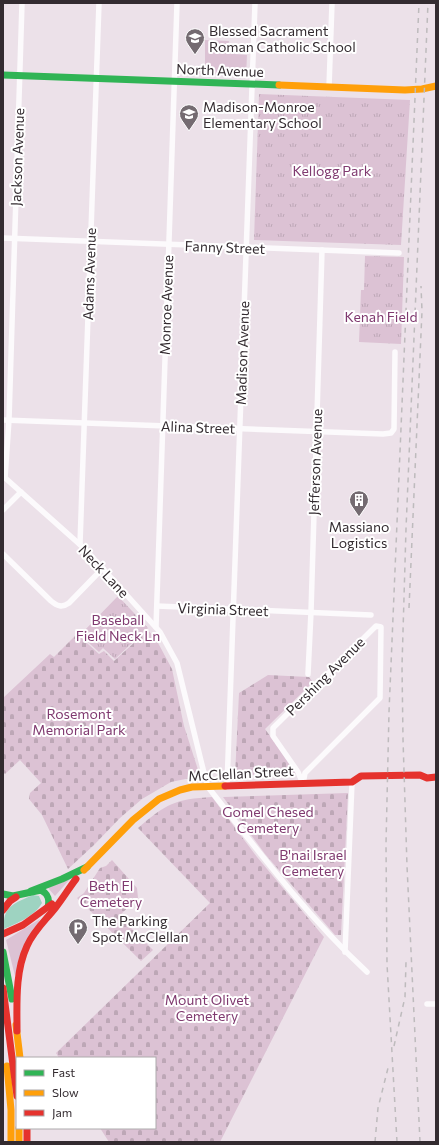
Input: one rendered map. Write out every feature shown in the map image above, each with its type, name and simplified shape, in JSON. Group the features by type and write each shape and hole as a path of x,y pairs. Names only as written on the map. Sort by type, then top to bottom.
{"main road":[{"name":"North Avenue","path":"3,75 405,90 436,86"},
{"name":"McClellan Street","path":"4,934 23,925 48,907 134,818 151,803 179,790 208,786 352,782 361,776 420,776 436,778"},
{"path":"31,892 87,867"},
{"path":"17,1030 17,989 20,966 24,954 33,934 60,902 76,879"},
{"path":"3,894 9,897 39,890 44,892 49,900 48,907"},
{"path":"3,910 10,901 17,896"},
{"path":"3,952 9,980 20,1057"},
{"path":"3,988 16,1088"},
{"path":"3,1034 10,1102 12,1142"},
{"path":"19,1129 19,1142"},
{"path":"27,1129 28,1142"}],"street":[{"name":"Jackson Avenue","path":"4,477 22,3"},
{"name":"Adams Avenue","path":"80,544 99,3"},
{"name":"Monroe Avenue","path":"157,606 173,81 177,3"},
{"name":"Madison Avenue","path":"227,786 255,3"},
{"path":"329,87 332,3"},
{"name":"Fanny Street","path":"3,238 90,240 246,248 399,253"},
{"name":"Jefferson Avenue","path":"308,674 322,250"},
{"name":"Alina Street","path":"6,420 383,434 392,432 394,429 395,352"},
{"name":"Neck Lane","path":"4,477 80,544 156,627 177,663 208,786"},
{"path":"3,510 21,492"},
{"path":"3,554 55,605 60,606 68,603 103,568"},
{"name":"Virginia Street","path":"156,627 157,606 371,615"},
{"name":"Pershing Avenue","path":"376,626 380,628 380,698 306,773 303,784 298,772 273,736 272,731 275,725 376,626"},
{"path":"345,952 352,782"},
{"path":"208,786 271,868 303,906 345,952 367,972"},
{"path":"427,1004 436,1004"}],"green space":[{"path":"205,40 229,41 228,47 235,47 235,54 247,55 246,76 197,74 197,70 205,70"},
{"name":"Kellogg Park","path":"259,94 410,100 401,245 254,240"},
{"name":"Kenah Field","path":"365,256 404,257 401,344 359,342 361,290 364,290"},
{"name":"Baseball Field Neck Ln","path":"118,596 148,628 115,659 103,648 99,652 80,635"},
{"name":"Rosemont Memorial Park","path":"148,630 157,641 172,669 184,726 200,776 171,782 142,799 120,818 68,869 42,815 29,799 30,793 41,783 20,760 5,774 3,772 3,698 50,654 54,657 77,634 99,654 104,651 114,661"},
{"path":"268,675 309,677 313,682 265,729 296,772 295,774 235,776 239,693"},
{"name":"B'nai Israel Cemetery","path":"348,793 341,935 335,935 265,854 223,797"},
{"name":"Mount Olivet Cemetery","path":"212,797 257,857 324,937 220,1142 109,1142 101,1129 156,1129 156,1057 58,1057 56,1053 210,903 138,828 156,813 172,804 199,798"},
{"name":"Beth El Cemetery","path":"112,860 137,888 138,898 119,916 153,950 141,961 77,898 84,893 100,868 106,866"},
{"path":"71,878 55,896 48,888"},
{"path":"40,919 15,976 6,940"}],"shaded area":[{"path":"33,895 39,896 42,903 39,908 25,919 4,929 5,915 11,906"}],"railway":[{"path":"397,1142 387,964 386,844 389,712 419,3"},
{"path":"420,1142 407,866 402,666 406,529 428,3"},
{"path":"409,608 422,311 421,286"},
{"path":"394,1046 405,997 406,962"},
{"path":"375,1142 378,1108 389,1064"}],"traffic: fast":[{"path":"3,75 279,85"},
{"path":"31,891 87,867"},
{"path":"3,894 13,896 41,890 48,897 48,907"},
{"path":"3,952 12,999"}],"traffic: slow":[{"path":"279,85 405,90 436,86"},
{"path":"84,870 133,820 159,799 180,790 192,787 225,786"},
{"path":"16,1025 20,1057"},
{"path":"7,1066 11,1110 11,1142"},
{"path":"19,1129 19,1142"}],"traffic: jam":[{"path":"225,786 352,782 361,776 420,775 427,778 436,777"},
{"path":"17,1031 17,999 20,966 23,956 33,935 76,879"},
{"path":"3,910 10,901 16,897"},
{"path":"3,934 23,925 52,904"},
{"path":"3,988 16,1088"},
{"path":"27,1129 27,1142"}],"place":[{"name":"Blessed Sacrament Roman Catholic School","path":"195,55"},
{"name":"Madison-Monroe Elementary School","path":"189,131"},
{"name":"Massiano Logistics","path":"359,517"},
{"name":"The Parking Spot McClellan","path":"78,945"}],"park label":[{"name":"Gomel Chesed Cemetery","path":"268,820"}]}
